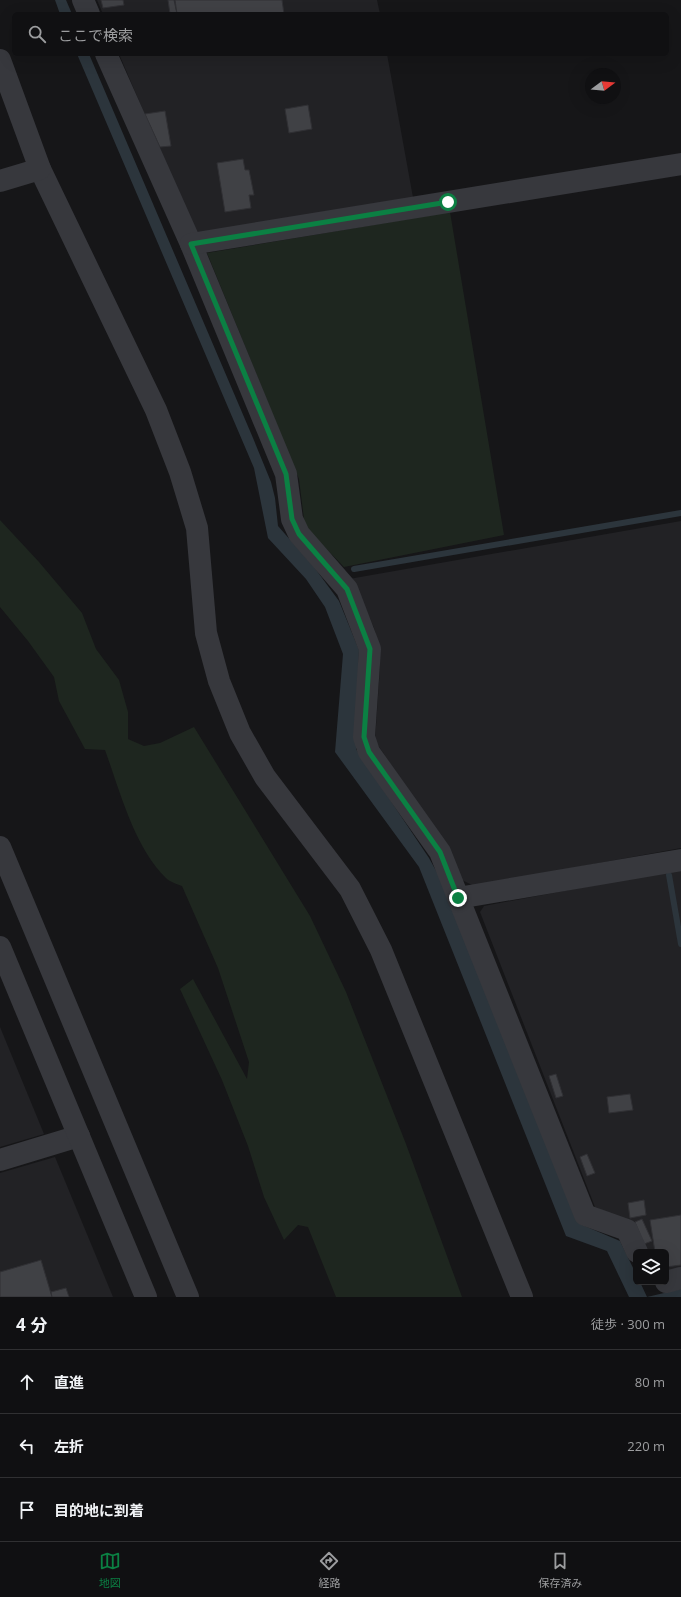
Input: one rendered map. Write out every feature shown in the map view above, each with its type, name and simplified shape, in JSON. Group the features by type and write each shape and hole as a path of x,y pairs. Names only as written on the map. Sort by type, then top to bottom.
{"street":[{"path":"83,0 88,12"},
{"path":"107,56 191,244 286,474 292,519 299,534 347,589 370,649 364,737 369,752 440,852 585,1215 627,1230 636,1249"},
{"path":"0,60 40,169 156,410 180,472 197,528 206,633 219,681 240,733 265,777 350,889 381,950 522,1297"},
{"path":"191,244 681,164"},
{"path":"0,181 40,169"},
{"path":"0,847 188,1297"},
{"path":"458,898 681,860"},
{"path":"0,947 146,1297"},
{"path":"0,1160 79,1136"},
{"path":"669,1281 681,1278"}],"shaded area":[{"path":"55,0 66,0 71,12 59,12"},
{"path":"97,0 377,0 380,12 102,12"},
{"path":"78,56 90,56 253,438 271,482 275,498 278,526 314,567 339,601 359,650 356,749 429,858 440,878 580,1224 620,1241 633,1268 633,1285 641,1285 647,1297 629,1297 607,1251 566,1236 419,867 335,752 343,654 325,607 306,579 268,538 254,468"},
{"path":"120,56 387,56 414,203 206,237 194,230"},
{"path":"450,212 504,535 344,567 305,527 299,479 207,253"},
{"path":"0,520 39,562 82,613 96,649 119,680 128,712 128,739 144,746 160,743 194,727 310,916 346,992 406,1144 462,1297 336,1297 308,1227 298,1225 284,1240 264,1197 248,1146 222,1080 180,989 193,979 247,1079 249,1062 218,968 182,886 166,878 145,851 129,818 105,750 85,749 59,701 54,677 28,641 0,607"},
{"path":"681,521 681,848 474,886 460,879 447,846 375,741 380,666 378,642 374,628 356,586 349,579"},
{"path":"681,869 681,1271 669,1273 669,1249 645,1249 632,1223 595,1207 480,912 484,906"},
{"path":"0,1027 44,1134 0,1147"},
{"path":"55,1157 113,1297 0,1297 0,1173"},
{"path":"681,1289 681,1297 647,1297"}],"building":[{"path":"101,0 123,0 124,5 103,8"},
{"path":"168,0 174,0 177,12 170,12"},
{"path":"175,0 282,0 284,12 177,12"},
{"path":"308,105 312,129 289,133 285,109"},
{"path":"165,111 171,146 160,147 145,114"},
{"path":"243,159 245,170 249,170 254,195 249,195 251,208 225,212 217,163"},
{"path":"556,1074 563,1096 556,1098 549,1076"},
{"path":"630,1094 633,1110 609,1113 607,1097"},
{"path":"587,1154 595,1173 587,1176 580,1157"},
{"path":"644,1200 646,1215 630,1218 628,1203"},
{"path":"681,1215 681,1265 669,1267 669,1249 655,1249 650,1220"},
{"path":"642,1219 652,1241 644,1244 635,1222"},
{"path":"41,1260 52,1297 0,1297 0,1272"},
{"path":"66,1288 69,1297 52,1297 51,1292"}],"waterway":[{"path":"354,569 681,513"},
{"path":"669,875 681,944"}],"route":[{"path":"448,202 191,244 286,474 292,519 299,534 347,589 370,649 364,737 369,752 440,852 458,898"}]}
